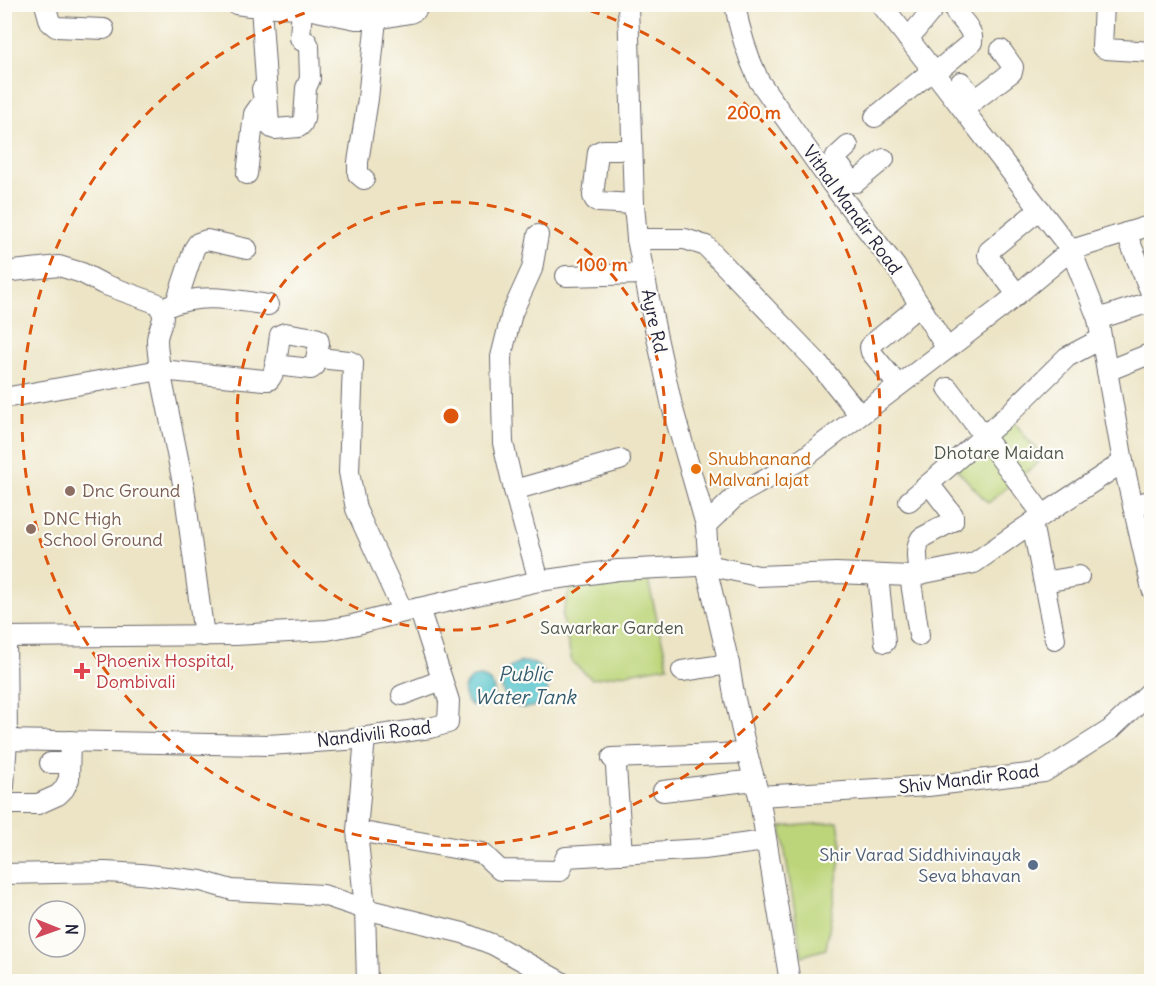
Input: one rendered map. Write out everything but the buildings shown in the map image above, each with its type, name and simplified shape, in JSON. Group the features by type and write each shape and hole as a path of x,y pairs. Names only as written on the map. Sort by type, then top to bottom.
{"street":[{"path":"45,4 50,22 56,27 105,29"},
{"path":"249,6 302,8 356,19 387,13 410,14 420,4"},
{"name":"Ayre Rd","path":"628,4 637,239 672,406 706,525 708,566 734,695 757,788 790,981"},
{"name":"Vithal Mandir Road","path":"735,4 746,47 759,81 838,178 947,349"},
{"path":"881,4 934,71 969,104 1040,209 1071,250 1098,319 1123,462 1142,503 1152,589"},
{"path":"908,39 937,4"},
{"path":"1104,4 1102,47 1152,52"},
{"path":"249,6 269,125 275,129 299,128 304,118 306,88 310,79 309,46 300,38 302,8"},
{"path":"247,174 254,114 264,100 249,6"},
{"path":"364,179 358,174 358,162 368,99 387,13"},
{"path":"875,117 972,42 972,33 956,13"},
{"path":"969,104 1012,72 1013,67 1001,50"},
{"path":"961,82 969,104"},
{"path":"848,146 835,158 838,178 856,182 884,159"},
{"path":"620,150 598,152 594,200 634,204"},
{"path":"1017,294 988,255 1040,209"},
{"path":"706,525 736,496 804,458 947,349 1071,250 1152,225"},
{"path":"1126,234 1152,295"},
{"path":"538,235 532,269 513,313 501,357 503,443 539,581"},
{"path":"637,239 685,239 706,246 818,363 859,414"},
{"path":"204,636 184,488 160,370 157,338 164,317 198,243 207,240 247,249"},
{"path":"4,272 59,266 82,273 103,284 169,306 201,298 268,305"},
{"path":"566,276 644,274"},
{"path":"1098,319 1152,300"},
{"path":"898,385 871,352 870,347 920,305"},
{"path":"909,501 985,436 1067,357 1101,339"},
{"path":"1106,367 1149,349"},
{"name":"Nandivili Road","path":"6,740 268,745 346,740 430,729 448,723 449,701 442,680 411,610 356,509 349,472 352,363 328,359"},
{"path":"4,398 160,370 269,380 273,377 275,365"},
{"path":"948,388 985,436 1037,519 1044,582 1055,639"},
{"path":"514,490 620,460"},
{"path":"4,786 5,637 204,636 327,630 539,581 618,570 708,566 758,576 836,573 915,576 974,563 1123,462"},
{"path":"919,635 915,576 917,547 921,538 954,519 929,484"},
{"path":"878,575 885,642"},
{"path":"1044,582 1079,576"},
{"path":"682,671 707,676 729,664"},
{"path":"402,695 442,680"},
{"name":"Shiv Mandir Road","path":"663,791 928,786 1044,772 1110,729 1152,690"},
{"path":"364,737 357,831 365,909 367,981"},
{"path":"4,804 38,804 58,795 67,783 60,763 70,741"},
{"path":"622,849 614,763 747,753"},
{"path":"357,831 482,853 500,870 560,871 566,857 622,849 658,840"},
{"path":"622,849 704,849 765,841"},
{"path":"4,874 105,872 141,874 201,881 232,890 323,895 365,909 463,933 494,945 561,981"}],"green space":[{"name":"Dhotare Maidan","path":"1006,411 1028,440 1044,456 988,503 949,461"},
{"name":"Sawarkar Garden","path":"647,576 668,666 592,679 572,662 562,616 570,588"},
{"path":"838,822 842,846 826,949 802,956 781,827"}],"water":[{"name":"Public Water Tank","path":"525,662 541,669 548,685 541,701 525,708 509,701 502,685 509,669"},
{"name":"Public Water Tank","path":"479,677 490,681 494,692 490,703 479,707 468,703 464,692 468,681"}],"place":[{"name":"Shubhanand Malvani lajat","path":"696,469"},
{"name":"Dnc Ground","path":"70,491"},
{"name":"DNC High School Ground","path":"31,529"},
{"name":"Phoenix Hospital, Dombivali","path":"82,671"},
{"name":"Shir Varad Siddhivinayak Seva bhavan","path":"1033,865"}]}
